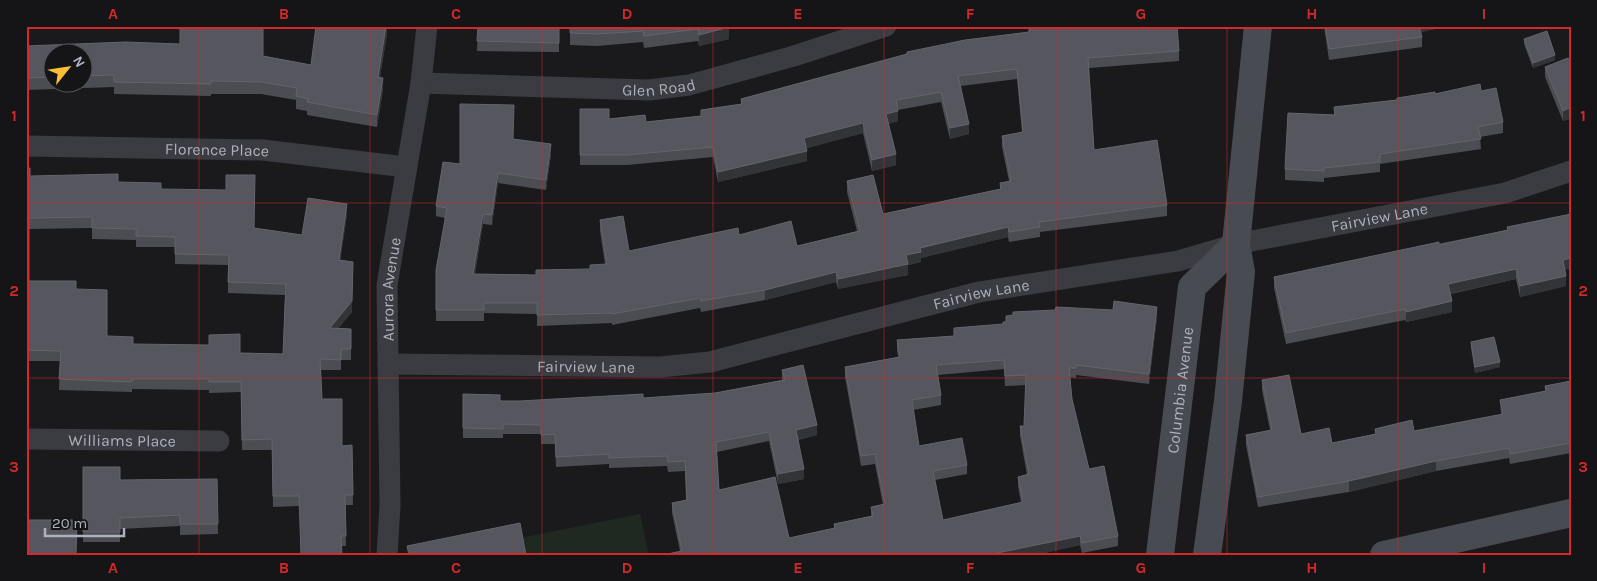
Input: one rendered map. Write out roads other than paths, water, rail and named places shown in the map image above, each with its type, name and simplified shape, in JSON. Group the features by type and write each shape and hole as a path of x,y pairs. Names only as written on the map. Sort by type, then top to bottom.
{"street":[{"name":"Aurora Avenue","path":"387,555 390,506 387,284 421,83 428,26"},
{"name":"Glen Road","path":"421,83 649,90 689,84 794,56 886,26"},
{"path":"1207,555 1228,401 1241,272 1236,244 1258,26"},
{"name":"Florence Place","path":"26,146 263,150 406,167"},
{"name":"Fairview Lane","path":"388,364 660,367 710,362 979,292 1046,280 1134,270 1178,261 1236,244 1505,193 1571,171"},
{"name":"Columbia Avenue","path":"1160,555 1192,287 1236,244"},
{"name":"Williams Place","path":"26,439 219,441"},
{"path":"1384,555 1571,513"}]}
